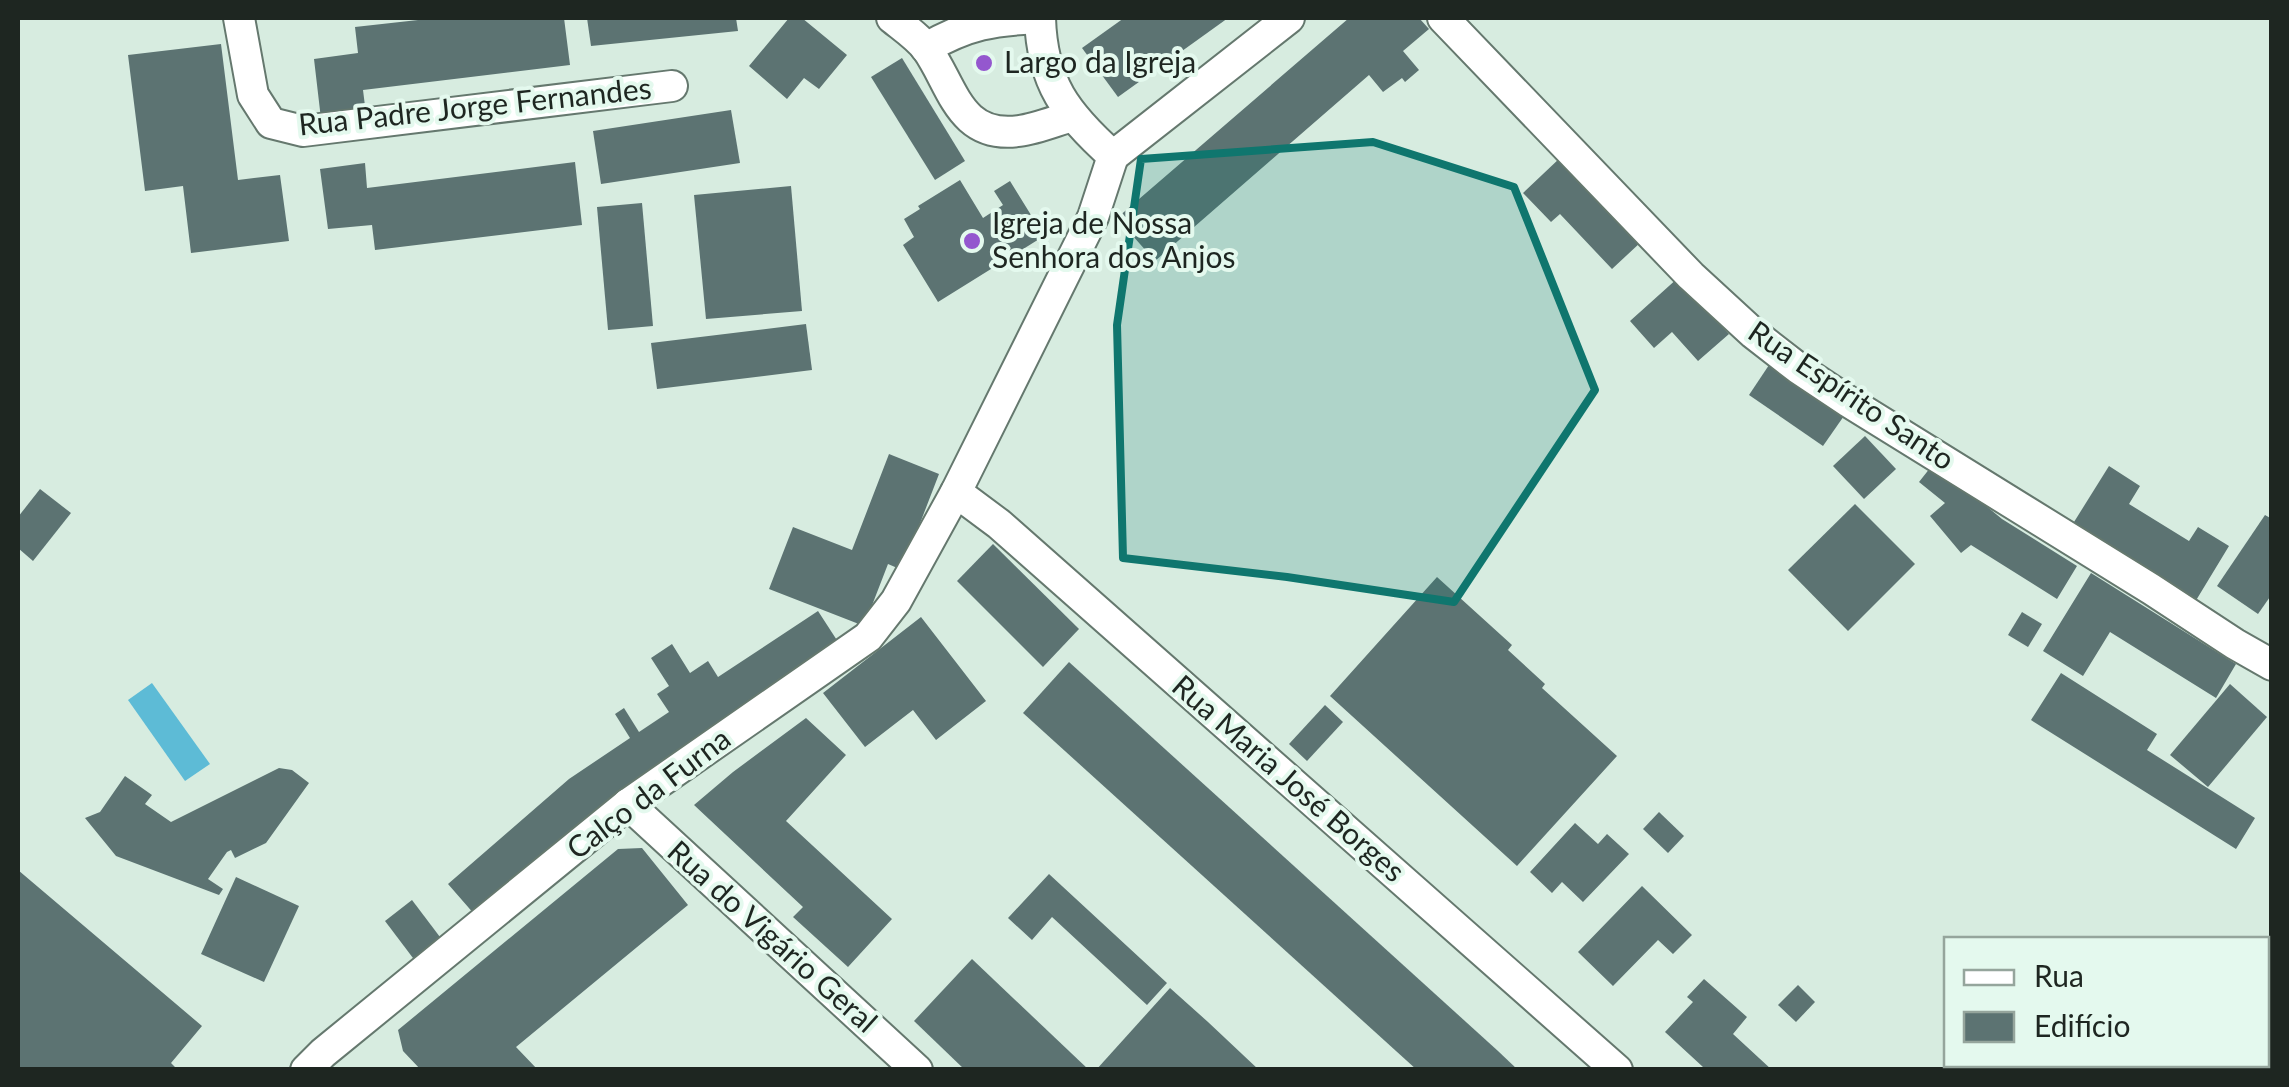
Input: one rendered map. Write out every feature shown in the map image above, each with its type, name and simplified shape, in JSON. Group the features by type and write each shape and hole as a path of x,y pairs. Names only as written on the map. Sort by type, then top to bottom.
{"street":[{"name":"Rua Padre Jorge Fernandes","path":"239,18 253,95 270,123 302,131 672,86"},
{"path":"892,18 926,48 959,109 978,124 992,130 1018,132 1072,116"},
{"path":"926,48 976,24 1040,18 1050,77 1072,116 1112,156 1289,18"},
{"name":"Rua Espírito Santo","path":"1443,18 1691,276 1753,333 1849,402 2272,665"},
{"name":"Calço da Furna","path":"324,1064 628,804 868,637 896,601 956,492 1093,217 1112,156"},
{"name":"Rua Maria José Borges","path":"956,492 999,524 1617,1070"},
{"name":"Rua do Vigário Geral","path":"628,804 917,1070"}],"highlighted area":[{"path":"1373,142 1514,187 1595,390 1454,602 1123,558 1117,325 1141,159"}],"water":[{"path":"152,683 210,764 185,781 128,700"}],"building":[{"path":"436,18 564,18 570,65 363,90 366,114 321,119 314,59 358,53 355,27"},
{"path":"587,18 736,18 738,31 591,46"},
{"path":"789,18 802,18 847,55 819,89 804,78 787,99 749,66"},
{"path":"1124,18 1228,18 1118,97 1082,48"},
{"path":"1349,18 1419,18 1429,29 1403,51 1419,70 1383,92 1369,75 1155,261 1117,218"},
{"path":"221,44 238,180 280,175 289,241 191,253 183,186 145,191 128,55"},
{"path":"902,58 965,161 935,180 871,77"},
{"path":"731,110 740,163 601,184 593,131"},
{"path":"1561,157 1641,242 1612,269 1560,214 1551,222 1523,193"},
{"path":"575,162 582,225 375,250 372,225 328,229 320,169 365,163 367,188"},
{"name":"Igreja de Nossa Senhora dos Anjos","path":"960,180 983,218 1003,205 994,191 1010,181 1044,236 938,302 903,245 914,237 904,219"},
{"path":"791,186 802,311 706,319 694,195"},
{"path":"642,203 653,326 608,330 597,207"},
{"path":"1679,277 1729,334 1698,361 1672,332 1654,348 1630,321"},
{"path":"806,324 812,370 657,389 651,343"},
{"path":"1771,362 1846,413 1823,446 1749,395"},
{"path":"1865,436 1896,469 1864,499 1833,466"},
{"path":"889,454 939,474 902,570 888,564 864,626 769,589 793,527 852,550"},
{"path":"1934,463 2002,519 2077,566 2057,599 1971,545 1961,553 1930,516 1945,503 1919,482"},
{"path":"2109,466 2140,486 2129,504 2189,541 2198,527 2229,546 2192,607 2069,530"},
{"path":"40,489 71,513 33,561 18,548 18,517"},
{"path":"1855,504 1915,564 1848,631 1788,570"},
{"path":"2265,515 2272,519 2272,594 2258,614 2217,586"},
{"path":"993,544 1079,629 1043,667 957,581"},
{"path":"2091,573 2236,664 2216,698 2110,632 2083,676 2043,651"},
{"path":"1437,577 1512,645 1508,650 1545,684 1542,688 1617,756 1517,866 1330,696"},
{"path":"818,611 842,648 595,810 475,915 448,884 569,779 630,738 615,714 624,708 639,732 669,712 657,694 669,686 651,658 672,644 690,673 708,661 718,677"},
{"path":"2022,612 2042,624 2028,647 2008,635"},
{"path":"921,617 986,701 936,740 913,710 865,747 823,693"},
{"path":"1069,662 1518,1070 1417,1070 1023,713"},
{"path":"2061,673 2157,734 2147,750 2255,818 2236,849 2031,720"},
{"path":"2230,684 2267,717 2208,787 2170,755"},
{"path":"1325,705 1343,722 1307,761 1289,744"},
{"path":"806,718 846,755 786,821 892,919 848,967 793,917 803,907 694,805"},
{"path":"279,768 292,770 309,783 266,843 235,858 231,850 227,852 208,879 223,889 219,895 116,856 85,818 100,812 125,776 152,795 145,804 171,822"},
{"path":"1659,812 1684,836 1668,853 1643,829"},
{"path":"1575,823 1598,844 1607,834 1629,854 1583,902 1562,882 1552,893 1530,872"},
{"path":"642,848 688,905 516,1047 538,1070 421,1070 403,1051 398,1030 618,849"},
{"path":"18,870 202,1026 171,1063 178,1070 18,1070"},
{"path":"1049,874 1167,983 1147,1005 1052,917 1032,940 1008,918"},
{"path":"236,877 299,906 264,982 201,954"},
{"path":"1642,886 1692,935 1673,954 1658,940 1613,986 1578,952"},
{"path":"412,900 443,941 416,962 385,921"},
{"path":"972,959 1089,1070 965,1070 914,1021"},
{"path":"1704,979 1747,1017 1733,1034 1772,1070 1701,1070 1703,1067 1665,1032 1693,1002 1687,997"},
{"path":"1798,985 1815,1002 1796,1022 1778,1005"},
{"path":"1170,988 1208,1022 1259,1070 1096,1070"}],"place":[{"name":"Largo da Igreja","path":"984,63"},
{"name":"Igreja de Nossa Senhora dos Anjos","path":"972,241"}]}
